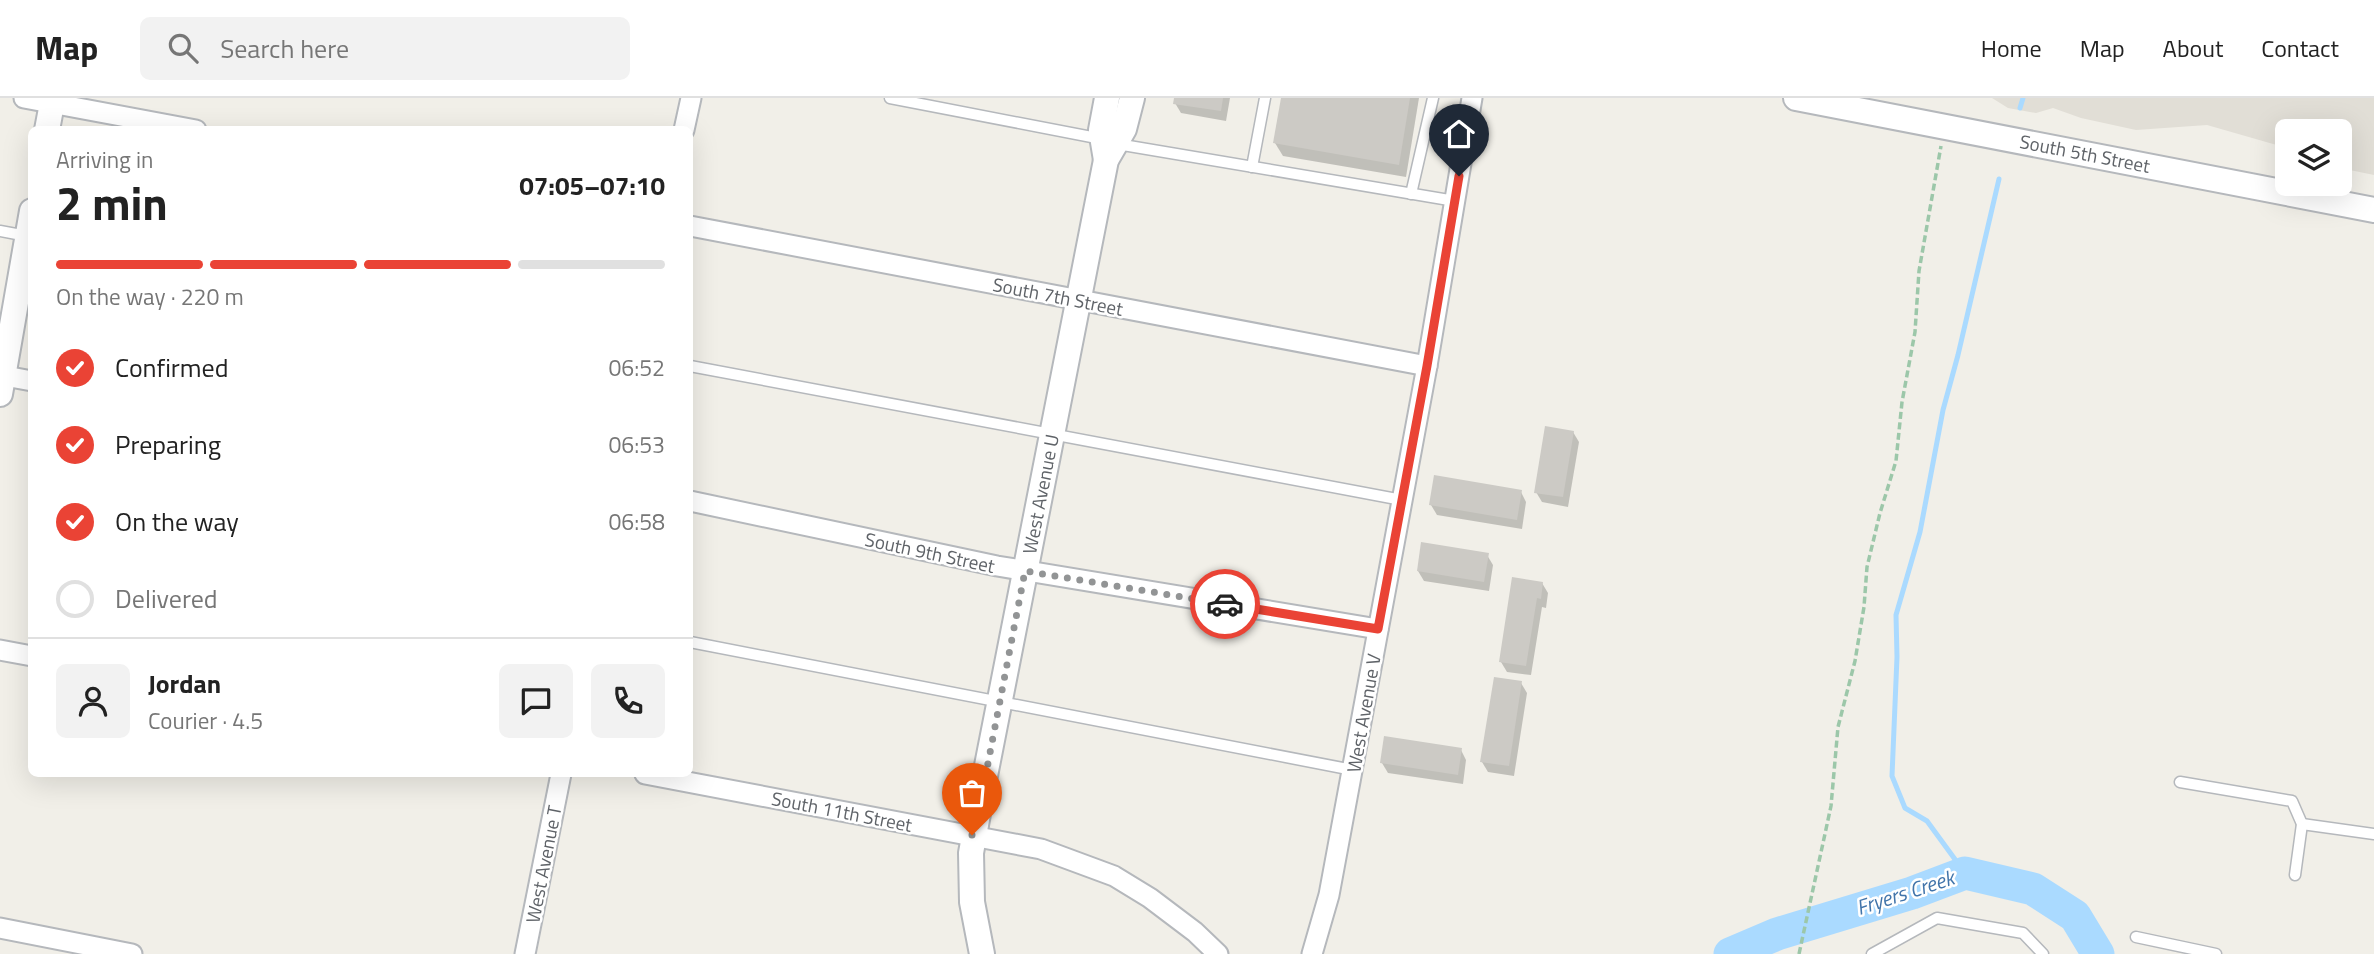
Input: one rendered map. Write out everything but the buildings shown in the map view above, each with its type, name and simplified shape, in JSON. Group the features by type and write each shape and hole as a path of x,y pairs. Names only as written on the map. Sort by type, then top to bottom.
{"street":[{"path":"24,98 52,101 176,126"},
{"path":"685,126 691,98"},
{"name":"West Avenue U","path":"1107,98 1101,130 1108,148"},
{"name":"West Avenue U","path":"982,954 972,902 971,853 1108,148 1124,129 1132,98"},
{"name":"West Avenue V","path":"1312,954 1329,895 1353,770 1427,366 1472,98"},
{"name":"South 5th Street","path":"1796,98 2374,210"},
{"path":"48,126 52,101"},
{"name":"South 7th Street","path":"693,227 1427,366"},
{"path":"28,241 1,382 28,381"},
{"name":"South 9th Street","path":"693,502 1025,571 1378,629"},
{"path":"0,650 28,655"},
{"name":"West Avenue T","path":"525,954 561,777"},
{"name":"South 11th Street","path":"661,777 1041,849 1114,876 1150,898 1195,932 1218,954"},
{"path":"0,928 132,954"}],"lane":[{"path":"890,98 1108,148 1252,167 1455,201"},
{"path":"1252,167 1265,98"},
{"path":"1411,194 1433,98"},
{"path":"0,231 28,236"},
{"path":"693,367 1402,500"},
{"path":"693,643 1353,770"},
{"path":"2180,782 2292,801 2302,824 2295,875"},
{"path":"2302,824 2374,834"},
{"path":"1872,954 1937,918 2024,933 2043,954"},
{"path":"2136,937 2216,954"}],"path":[{"path":"1799,954 1831,806 1838,727 1855,661 1867,567 1896,461 1902,402 1915,332 1919,271 1944,127"}],"shaded area":[{"path":"1992,98 2374,98 2374,175 2352,170 2352,119 2275,119 2275,145 2207,125 2136,130 2081,118 2053,108 2036,113 2008,108"}],"waterway":[{"path":"2020,108 2023,98"},
{"path":"1965,873 1927,821 1905,808 1892,776 1896,615 1920,532 1943,410 1999,179"},
{"name":"Fryers Creek","path":"1730,954 1777,934 1912,893 1965,873 2033,889 2075,916 2098,954"}],"way so far":[{"path":"972,835 974,836 1025,571 1225,604"}],"route":[{"path":"1225,604 1378,629 1459,176"}]}
